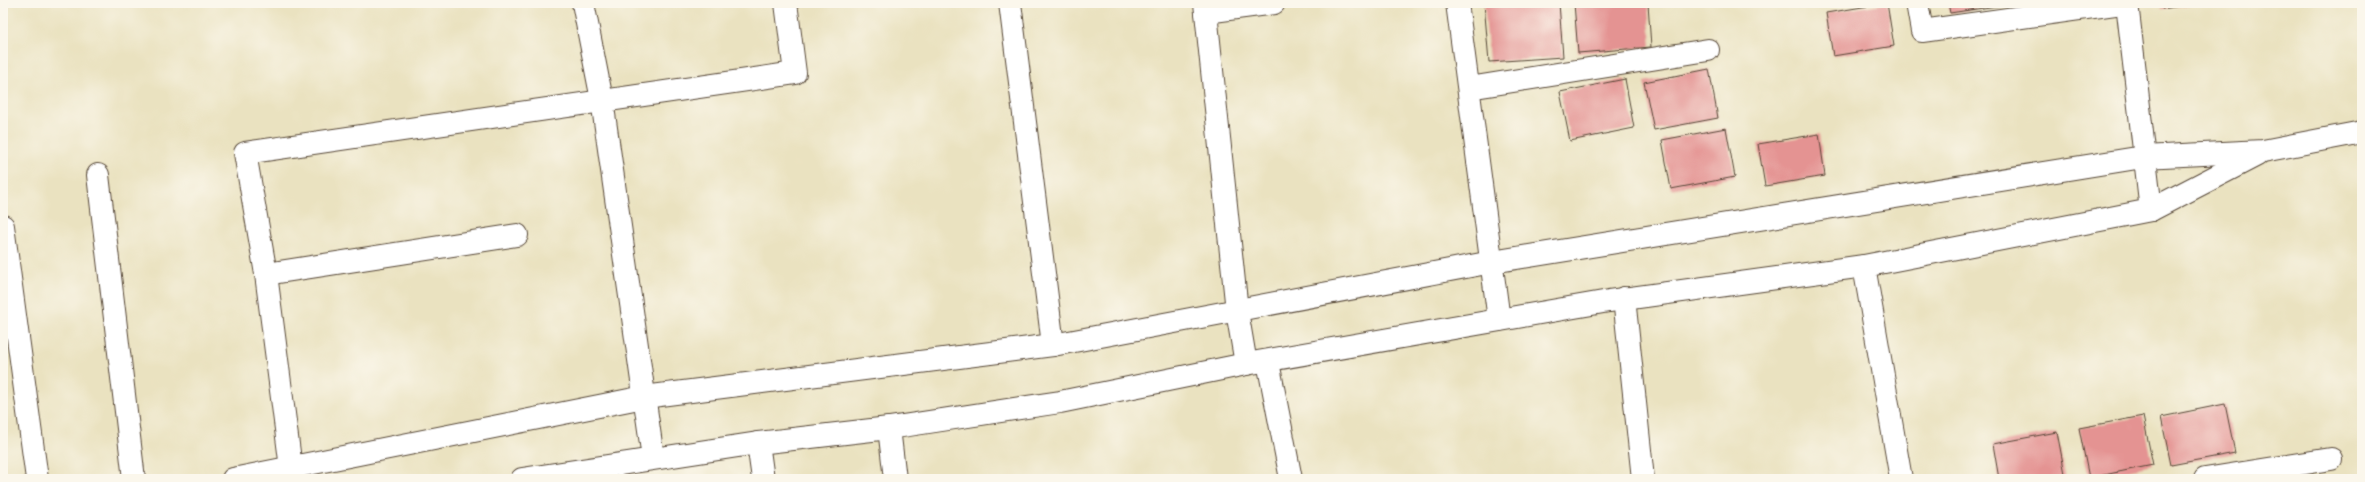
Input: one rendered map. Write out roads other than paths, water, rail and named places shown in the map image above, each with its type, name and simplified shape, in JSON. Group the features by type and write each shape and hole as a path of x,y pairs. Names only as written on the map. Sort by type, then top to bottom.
{"street":[{"path":"584,3 602,100 653,458"},
{"path":"291,468 266,274 245,153 795,73 786,3"},
{"path":"1010,3 1053,345"},
{"path":"1246,364 1237,311 1205,7 1274,3"},
{"path":"1457,3 1499,320"},
{"path":"1917,3 1922,31 2122,3"},
{"path":"2127,3 2143,157 2151,210"},
{"path":"1469,88 1708,50"},
{"path":"233,479 644,397 1053,345 1492,262 2143,157 2263,151 2362,132"},
{"path":"522,479 653,458 758,443 889,428 1060,402 1246,364 1268,362 1624,298 1864,266 2151,210 2263,151"},
{"path":"98,175 134,479"},
{"path":"3,226 38,479"},
{"path":"266,274 517,235"},
{"path":"1864,266 1901,479"},
{"path":"1624,298 1643,479"},
{"path":"1268,362 1291,479"},
{"path":"889,428 895,479"},
{"path":"758,443 763,479"},
{"path":"2205,479 2331,459"}]}
